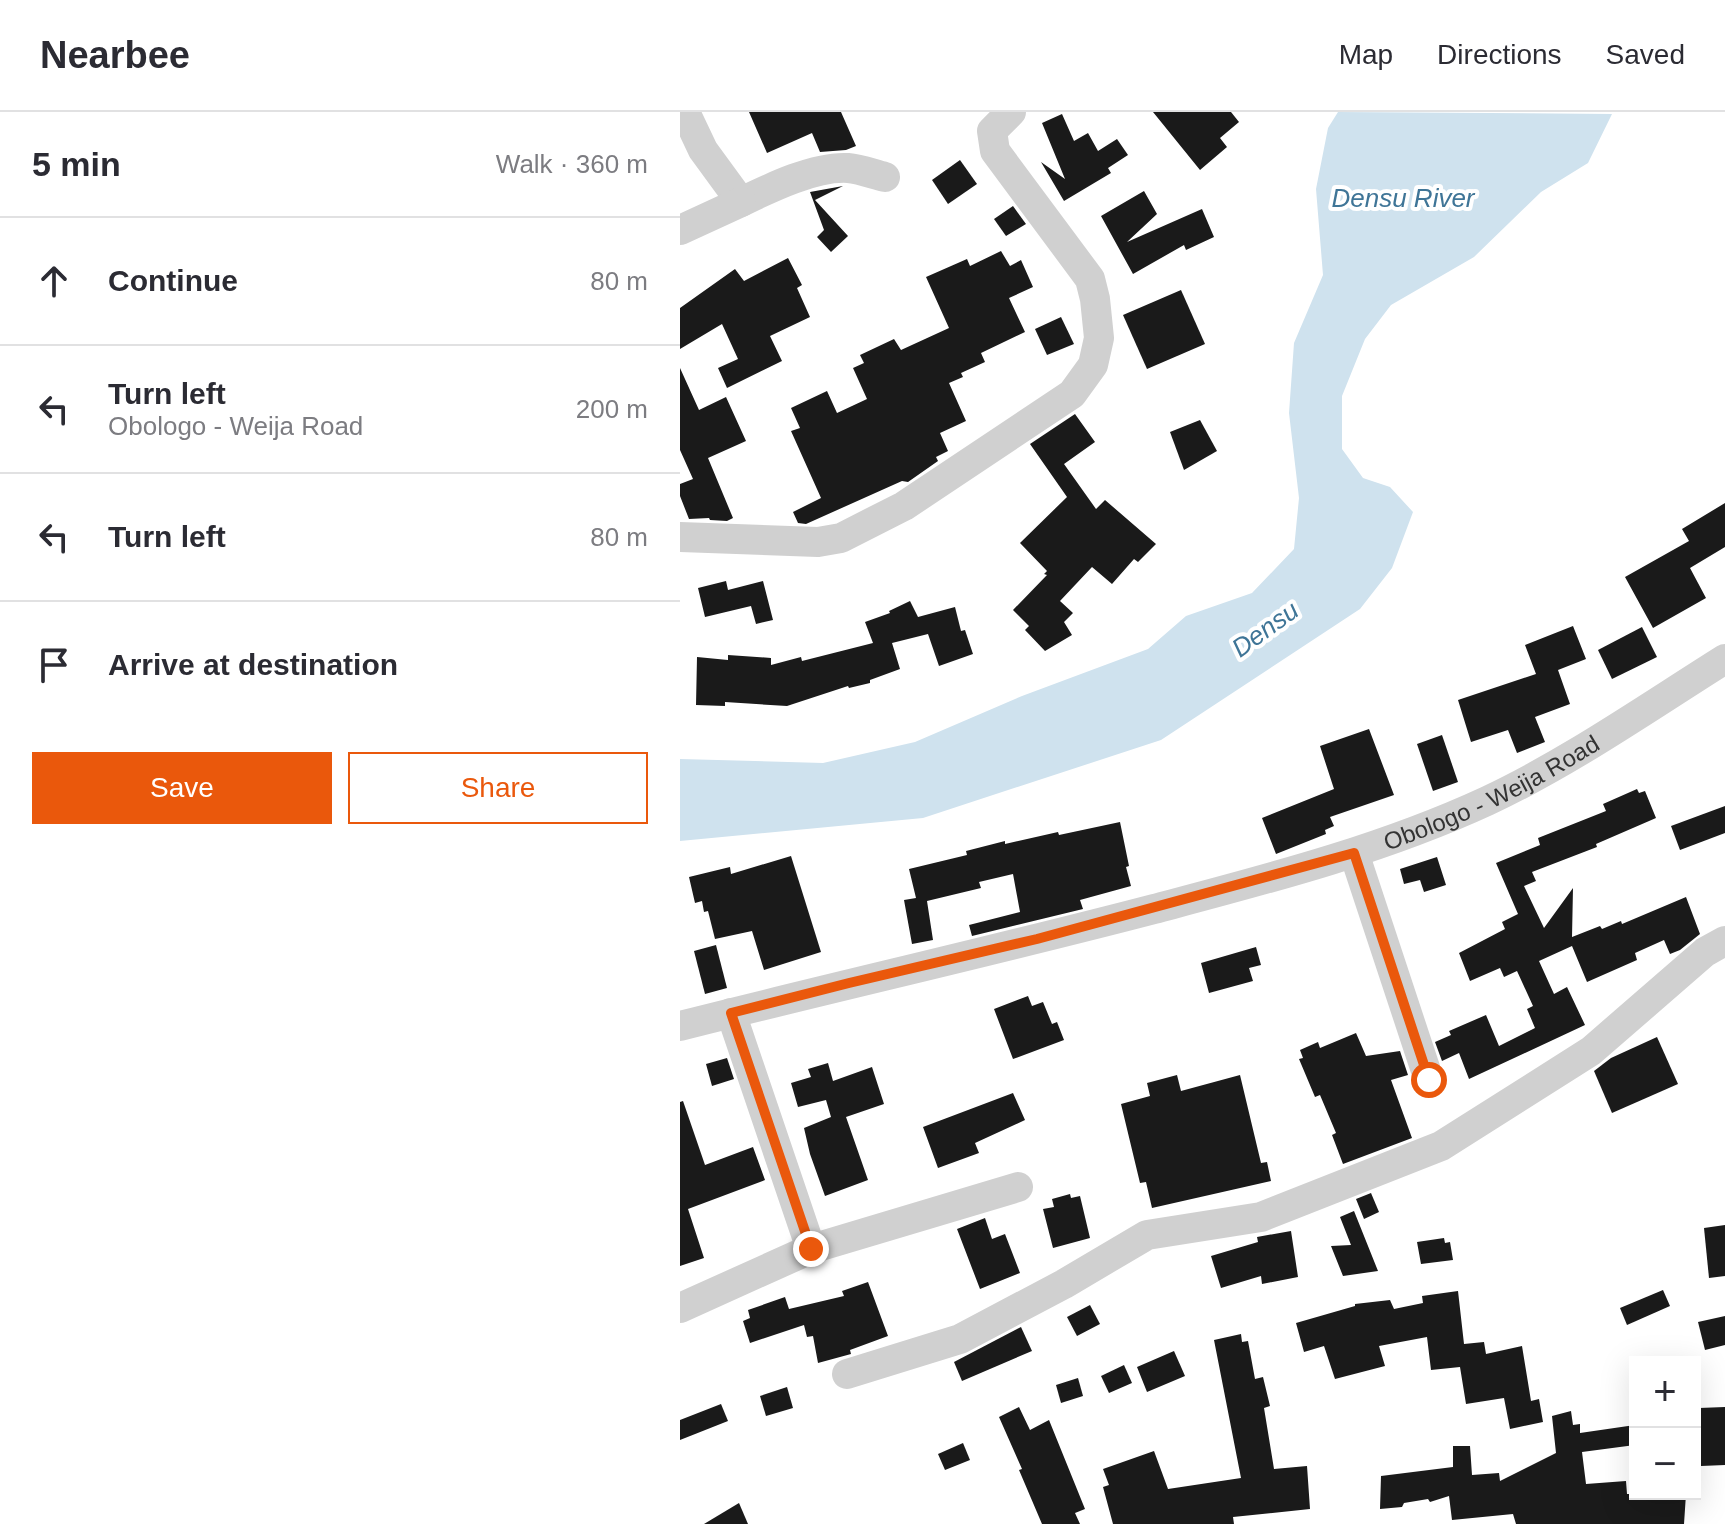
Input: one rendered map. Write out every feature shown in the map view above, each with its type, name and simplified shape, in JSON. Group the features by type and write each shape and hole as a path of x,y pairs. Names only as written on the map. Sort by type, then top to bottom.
{"street":[{"path":"685,112 703,150 741,202"},
{"path":"680,537 818,542 841,538 904,506 1072,394 1093,365 1099,338 1095,299 1090,279 995,151 992,131 1011,112"},
{"path":"680,230 775,185 829,170 844,168 885,177"},
{"name":"Obologo - Weija Road","path":"680,1026 1037,939 1354,853 1486,801 1579,751 1725,659"},
{"path":"1354,853 1429,1080"},
{"path":"847,1374 960,1339 1064,1284 1147,1235 1261,1217 1441,1146 1591,1051 1705,952 1725,941"},
{"path":"731,1013 811,1249"},
{"path":"680,1308 811,1249 1018,1187"}],"water":[{"name":"Densu River","path":"1338,112 1612,114 1588,163 1541,192 1474,257 1391,305 1365,339 1342,396 1342,449 1363,478 1390,487 1413,512 1392,568 1360,609 1161,740 923,818 680,841 680,759 823,763 915,742 1022,696 1148,649 1186,616 1252,593 1294,549 1299,498 1289,413 1294,343 1323,275 1316,189 1328,128"}],"building":[{"path":"749,112 841,112 856,146 820,152 812,133 767,153"},
{"path":"1153,112 1231,112 1239,122 1220,138 1227,147 1200,170"},
{"path":"1062,114 1074,141 1088,133 1098,151 1117,139 1128,155 1108,168 1111,173 1064,201 1041,162 1065,179 1042,123"},
{"path":"960,160 977,184 948,204 932,180"},
{"path":"843,186 815,200 848,236 831,252 817,237 824,230 810,192"},
{"path":"1144,191 1157,214 1127,242 1202,209 1214,237 1186,250 1184,245 1133,274 1101,216"},
{"path":"1013,206 1026,224 1006,236 994,219"},
{"path":"1001,251 1010,266 1021,260 1033,287 1009,298 1025,332 981,353 985,362 961,373 963,377 949,383 966,421 940,433 948,451 936,457 938,461 908,482 902,481 806,524 798,523 793,512 821,498 791,431 800,428 791,408 827,391 837,413 867,399 853,368 864,363 860,355 894,339 901,350 949,328 926,277 967,259 970,266"},
{"path":"788,258 802,285 797,288 810,317 770,336 782,361 727,388 718,368 738,359 722,324 680,349 680,308 735,269 744,281"},
{"path":"1181,290 1205,344 1147,369 1123,315"},
{"path":"1061,317 1074,344 1047,355 1035,329"},
{"path":"680,368 699,410 726,397 746,441 708,458 733,518 727,521 689,519 680,496 680,484 693,479 680,450"},
{"path":"1075,414 1095,442 1064,464 1096,509 1105,500 1156,544 1138,562 1134,559 1112,584 1092,567 1060,601 1073,613 1064,622 1072,635 1045,651 1025,630 1029,626 1013,610 1047,575 1044,574 1047,571 1020,543 1067,497 1030,444"},
{"path":"1200,420 1217,451 1184,470 1170,432"},
{"path":"1725,503 1725,547 1690,568 1706,598 1653,628 1625,577 1689,541 1682,529"},
{"path":"726,581 728,590 763,581 773,620 756,624 751,606 705,617 698,588"},
{"path":"910,601 918,617 955,607 961,631 965,630 973,654 939,666 928,634 892,643 900,669 870,680 870,683 848,686 787,706 725,702 725,706 696,705 697,657 728,660 728,655 771,658 771,665 801,657 802,661 873,643 865,622 890,613"},
{"path":"1573,626 1586,659 1558,670 1570,704 1535,717 1545,742 1517,753 1508,730 1471,742 1458,700 1536,674 1525,645"},
{"path":"1642,627 1657,657 1612,679 1598,650"},
{"path":"1369,729 1394,795 1330,817 1334,826 1325,830 1326,834 1276,854 1262,818 1334,789 1320,746"},
{"path":"1442,735 1458,782 1433,791 1417,744"},
{"path":"1637,789 1639,793 1645,791 1656,818 1596,844 1597,847 1532,872 1536,881 1524,886 1544,928 1573,888 1572,937 1600,926 1602,929 1621,921 1622,924 1686,897 1700,934 1670,954 1664,940 1635,953 1637,960 1587,982 1572,946 1539,961 1554,994 1567,987 1585,1025 1469,1079 1459,1053 1442,1061 1435,1042 1451,1035 1449,1031 1486,1015 1499,1046 1535,1028 1527,1009 1533,1006 1517,971 1504,977 1500,968 1470,981 1459,953 1505,929 1502,922 1518,914 1496,863 1540,845 1538,838 1606,811 1603,804"},
{"path":"1725,806 1725,833 1680,850 1671,826"},
{"path":"1120,822 1131,886 1080,900 1083,909 972,936 969,925 1020,912 1013,874 979,882 981,888 927,901 933,940 912,944 904,900 916,898 909,869 967,855 966,851 1005,841 1005,844"},
{"path":"791,856 821,952 764,970 752,931 715,939 708,911 704,912 702,901 695,903 689,877 730,867 731,874"},
{"path":"1437,857 1446,885 1424,892 1420,880 1404,884 1400,869"},
{"path":"716,945 727,988 705,994 694,951"},
{"path":"1256,947 1261,965 1249,968 1253,981 1209,993 1201,963"},
{"path":"1028,996 1032,1006 1043,1002 1052,1024 1057,1022 1064,1040 1013,1059 994,1009"},
{"path":"1356,1033 1366,1056 1400,1051 1408,1075 1391,1080 1412,1138 1343,1164 1332,1135 1336,1133 1320,1095 1315,1097 1299,1059 1303,1058 1300,1050 1318,1042 1320,1048"},
{"path":"1657,1037 1678,1084 1612,1113 1594,1071 1611,1058"},
{"path":"727,1058 734,1079 712,1086 706,1064"},
{"path":"828,1063 833,1081 872,1067 884,1104 846,1117 868,1180 825,1196 804,1128 831,1117 826,1100 798,1107 791,1083 811,1077 808,1069"},
{"path":"1177,1075 1181,1091 1240,1075 1261,1163 1267,1162 1271,1181 1152,1208 1146,1182 1140,1183 1121,1104 1150,1096 1147,1083"},
{"path":"1013,1093 1025,1120 975,1143 979,1153 938,1168 923,1127"},
{"path":"683,1101 705,1165 753,1147 765,1180 688,1209 704,1258 680,1266 680,1102"},
{"path":"1371,1193 1379,1212 1364,1219 1356,1199"},
{"path":"1070,1194 1071,1198 1080,1196 1090,1238 1053,1248 1043,1209 1054,1207 1052,1199"},
{"path":"1354,1211 1378,1271 1343,1276 1331,1246 1351,1245 1340,1217"},
{"path":"985,1218 992,1239 1005,1234 1020,1273 980,1289 957,1229"},
{"path":"1725,1225 1725,1276 1709,1278 1704,1228"},
{"path":"1291,1231 1298,1277 1262,1284 1261,1276 1221,1288 1211,1256 1258,1242 1257,1237"},
{"path":"1444,1238 1445,1243 1450,1242 1453,1260 1421,1264 1417,1242"},
{"path":"868,1282 888,1336 850,1350 851,1354 818,1363 813,1336 807,1337 804,1325 750,1343 743,1321 750,1318 748,1310 785,1297 789,1309 844,1296 842,1291"},
{"path":"1663,1290 1670,1306 1627,1325 1620,1308"},
{"path":"1458,1291 1464,1344 1484,1342 1486,1354 1522,1346 1531,1401 1539,1399 1543,1422 1510,1429 1504,1398 1466,1404 1460,1367 1431,1370 1427,1337 1379,1346 1385,1366 1335,1379 1324,1346 1304,1352 1296,1323 1355,1304 1390,1300 1394,1309 1423,1303 1422,1296"},
{"path":"1090,1305 1100,1324 1077,1336 1067,1317"},
{"path":"1725,1316 1725,1345 1705,1350 1698,1322"},
{"path":"1021,1327 1032,1351 962,1381 954,1362"},
{"path":"1241,1334 1242,1342 1248,1341 1255,1379 1263,1377 1270,1406 1264,1408 1274,1469 1307,1466 1310,1509 1233,1517 1234,1524 1113,1524 1103,1487 1109,1485 1103,1469 1154,1451 1168,1489 1241,1478 1214,1340"},
{"path":"1174,1351 1185,1376 1147,1392 1137,1367"},
{"path":"1124,1365 1132,1383 1109,1393 1101,1376"},
{"path":"1078,1378 1083,1396 1061,1403 1056,1385"},
{"path":"787,1387 793,1408 766,1416 760,1396"},
{"path":"721,1404 728,1421 680,1440 680,1420"},
{"path":"1019,1407 1030,1430 1049,1420 1085,1509 1075,1513 1080,1524 1042,1524 999,1417"},
{"path":"1725,1407 1725,1465 1701,1466 1701,1408"},
{"path":"1571,1411 1573,1425 1580,1424 1580,1433 1629,1426 1629,1446 1582,1452 1586,1484 1626,1481 1629,1500 1686,1500 1684,1524 1516,1524 1513,1514 1452,1520 1449,1496 1380,1509 1381,1476 1453,1467 1453,1446 1470,1446 1472,1475 1499,1473 1500,1481 1556,1453 1552,1416"},
{"path":"963,1443 970,1460 945,1470 938,1454"},
{"path":"739,1503 748,1524 704,1524"}],"route":[{"path":"811,1249 731,1013 1037,939 1354,853 1429,1080"}],"water label":[{"name":"Densu","path":"1265,629"}]}
